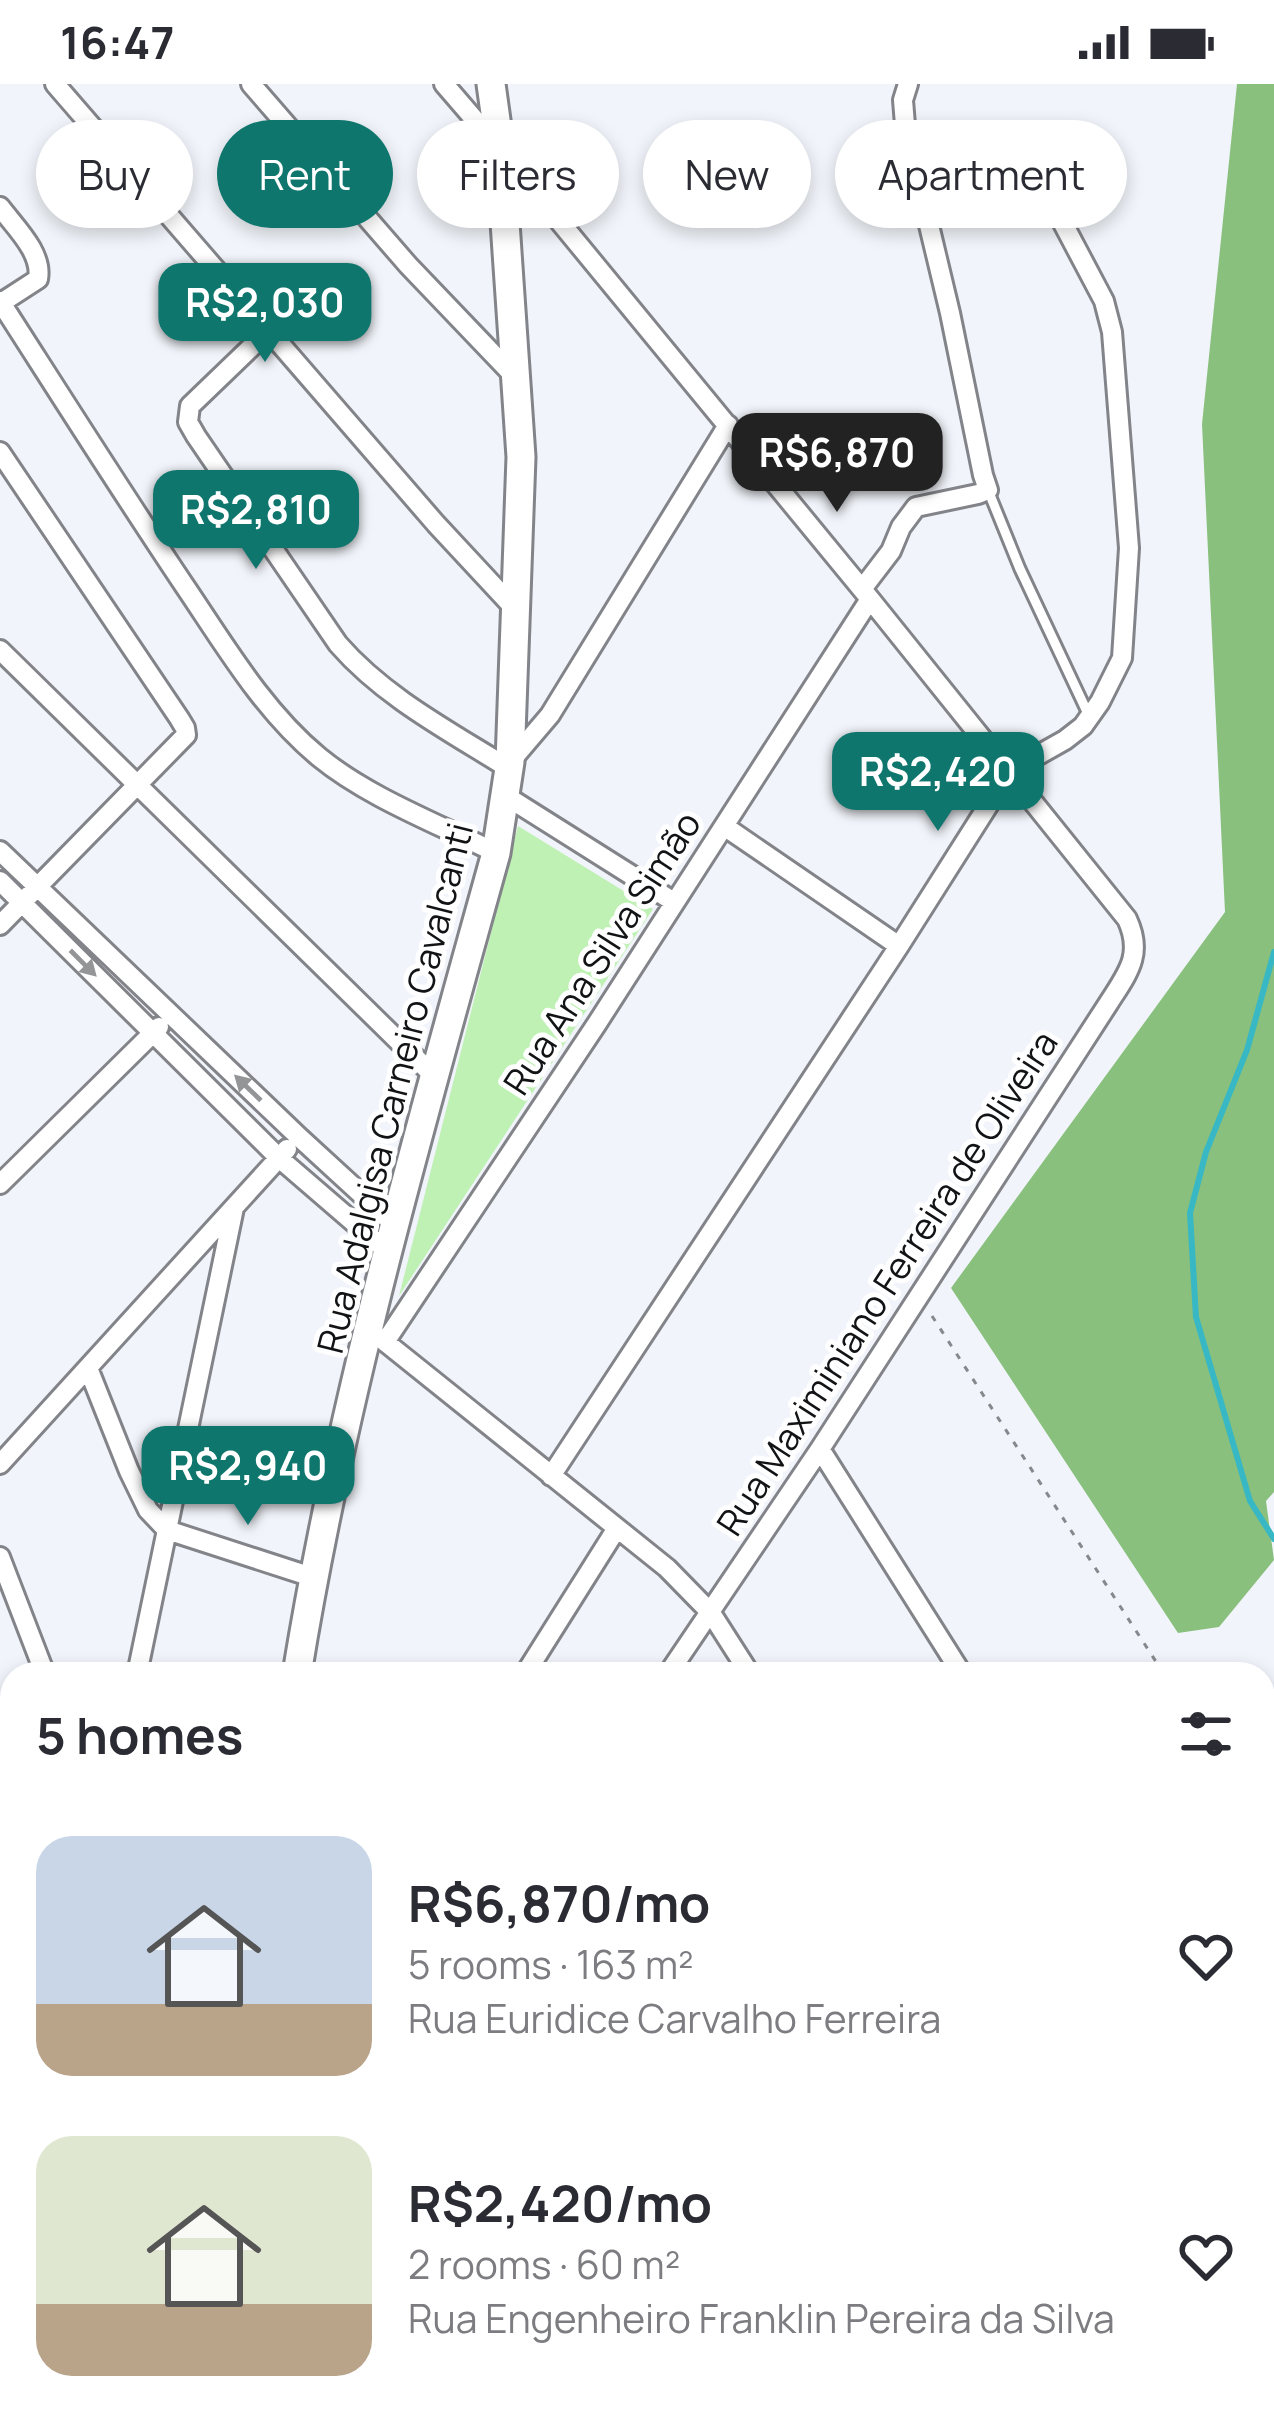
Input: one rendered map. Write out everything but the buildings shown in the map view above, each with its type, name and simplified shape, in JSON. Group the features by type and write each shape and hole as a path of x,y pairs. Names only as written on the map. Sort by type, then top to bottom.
{"main road":[{"name":"Rua Adalgisa Carneiro Cavalcanti","path":"491,84 496,120"},
{"name":"Rua Adalgisa Carneiro Cavalcanti","path":"298,1662 312,1577 377,1335 391,1239 496,853 508,775 521,457 506,228"}],"street":[{"path":"55,84 516,610"},
{"path":"251,84 408,265 517,379"},
{"path":"444,84 475,120"},
{"path":"908,84 903,100 905,125 988,490"},
{"path":"0,208 40,265 38,279 1,302 248,678 320,758 369,790 496,853"},
{"path":"565,228 1010,771"},
{"path":"551,1475 1010,771 1065,740 1090,718 1122,658 1129,548 1112,332 1104,302 1066,228"},
{"path":"269,328 190,406 188,422 338,644 354,663 674,902"},
{"path":"508,775 550,716 728,425"},
{"path":"0,452 186,735 0,925"},
{"name":"Rua Ana Silva Simão","path":"377,1335 724,826 866,594 901,527 916,507 988,490"},
{"path":"0,650 434,1076"},
{"name":"Rua Maximiniano Ferreira de Oliveira","path":"676,1662 820,1449 1131,966 1136,947 1127,919 1010,771"},
{"path":"724,826 898,946"},
{"path":"0,851 299,1137 391,1239"},
{"path":"0,881 279,1158 391,1239"},
{"path":"0,1184 170,1014"},
{"path":"0,1464 299,1137"},
{"path":"140,1662 234,1208"},
{"path":"377,1335 667,1568 710,1613 742,1662"},
{"path":"88,1368 148,1510 167,1530 312,1577"},
{"path":"820,1449 954,1662"},
{"path":"533,1662 617,1528"},
{"path":"0,1557 40,1662"}],"lane":[{"path":"988,490 1019,569 1090,718"}],"path":[{"path":"918,1294 1156,1662"}],"green space":[{"path":"1237,84 1274,84 1274,1492 1266,1501 1274,1560 1219,1627 1178,1633 951,1288 1225,912 1202,424"},
{"path":"518,826 653,909 399,1296"}],"waterway":[{"path":"1274,952 1247,1050 1206,1152 1190,1213 1196,1317 1250,1501 1274,1539"}]}
